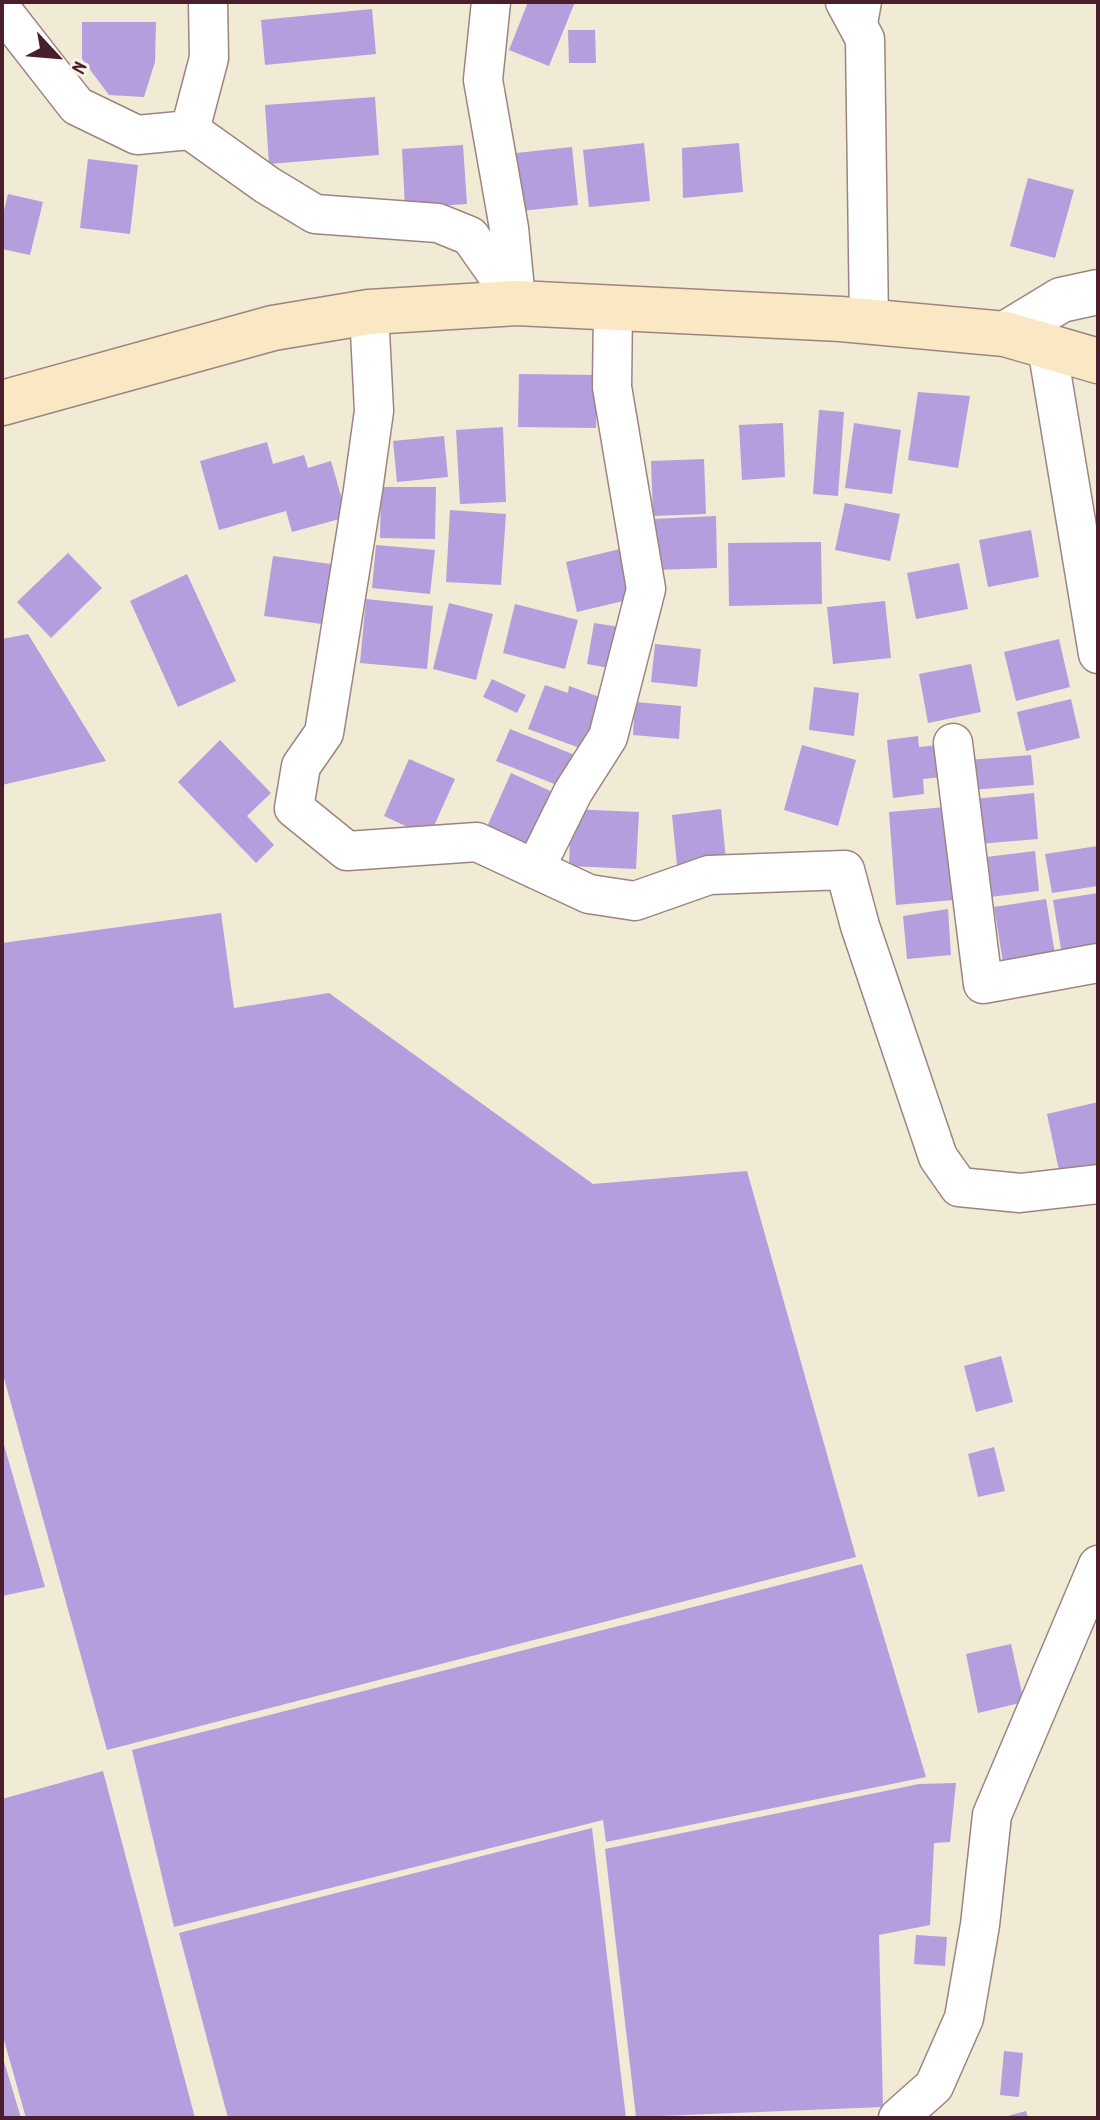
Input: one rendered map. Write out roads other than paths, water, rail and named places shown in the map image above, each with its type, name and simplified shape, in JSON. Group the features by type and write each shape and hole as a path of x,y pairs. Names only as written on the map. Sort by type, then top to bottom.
{"main road":[{"path":"2,403 273,328 369,312 517,303 869,322 1005,334 1098,361"}],"street":[{"path":"190,130 209,58 208,2"},
{"path":"491,2 483,80 509,228 517,303"},
{"path":"845,2 865,39 869,322"},
{"path":"2,10 77,106 137,135 190,130 267,185 315,214 438,223 470,236 517,303"},
{"path":"1005,334 1061,300 1098,292"},
{"path":"535,869 573,792 608,737 646,589 612,387 613,308"},
{"path":"369,312 374,411 361,505 324,733 301,766 294,808 347,851 477,842 589,894 635,901 709,875 845,870 860,926 938,1157 959,1187 1020,1193 1098,1184"},
{"path":"1047,347 1098,654"},
{"path":"953,743 983,984 1098,963"},
{"path":"898,2118 934,2086 964,2018 980,1925 992,1815 1098,1565"}],"lane":[{"path":"865,39 871,2"}]}
